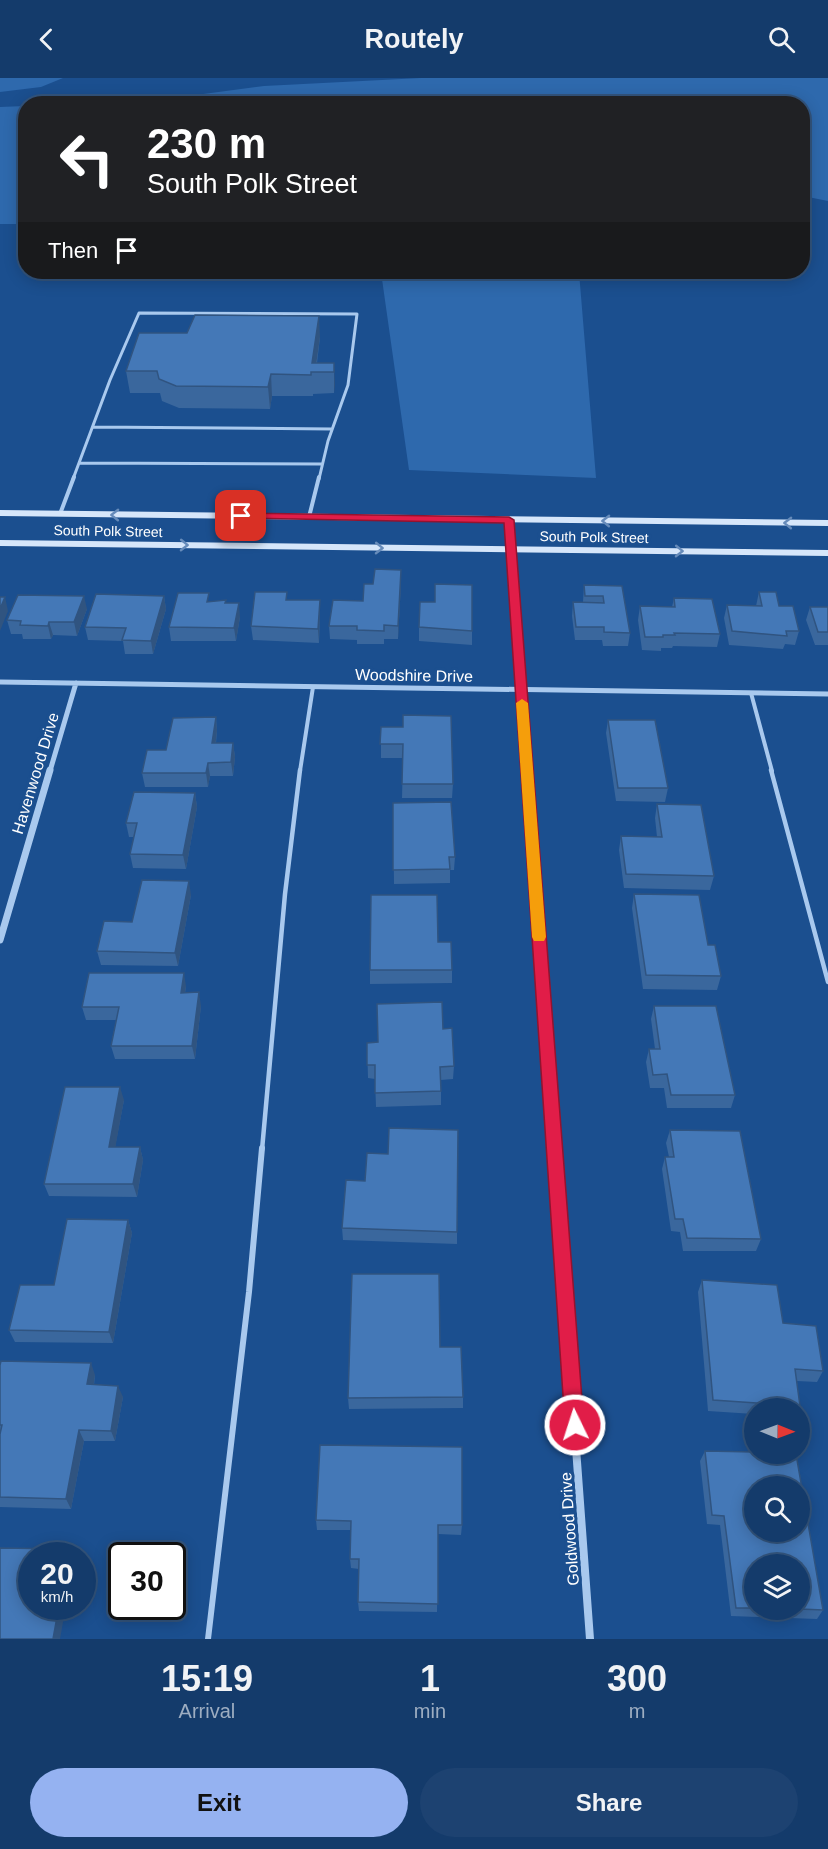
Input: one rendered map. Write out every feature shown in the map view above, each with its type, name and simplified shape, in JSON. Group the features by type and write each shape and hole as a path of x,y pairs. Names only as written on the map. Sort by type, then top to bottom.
{"main road":[{"name":"South Polk Street","path":"0,513 828,523"},
{"name":"South Polk Street","path":"0,543 828,553"}],"street":[{"name":"Goldwood Drive","path":"509,520 590,1639"},
{"name":"Woodshire Drive","path":"0,682 828,694"},
{"name":"Havenwood Drive","path":"0,940 76,683"}],"lane":[{"path":"60,514 139,313 357,314 348,385 332,429 309,517"},
{"path":"93,427 332,429"},
{"path":"80,463 322,464"},
{"path":"208,1639 254,1244 277,980 301,756 313,687"},
{"path":"751,693 828,982"}],"shaded area":[{"path":"0,78 63,78 41,87 0,92"},
{"path":"421,78 828,78 828,201 810,197 810,96 188,96 264,86"},
{"path":"18,106 18,224 0,224 0,107"},
{"path":"382,279 580,279 596,478 409,470"}],"building":[{"path":"195,315 319,316 312,363 334,363 334,372 311,372 311,375 271,374 268,387 176,386 159,379 157,371 126,371 139,333 187,333"},
{"path":"375,569 401,570 398,626 384,625 384,631 357,630 357,626 329,626 333,600 363,601 364,584 373,584"},
{"path":"435,584 472,585 472,631 419,627 420,602 435,602"},
{"path":"584,585 622,586 630,633 604,632 604,627 576,627 573,602 604,603 603,596 585,596"},
{"path":"255,592 287,592 286,600 320,600 318,629 251,626"},
{"path":"759,592 776,592 779,606 793,606 799,631 786,631 787,636 732,631 727,605 762,606"},
{"path":"178,593 209,593 207,602 226,600 225,603 239,603 234,628 169,627"},
{"path":"96,594 164,596 151,641 122,640 126,628 85,627"},
{"path":"18,595 84,596 74,622 49,622 48,626 20,625 21,621 7,620"},
{"path":"0,597 5,597 0,609"},
{"path":"674,598 712,599 720,634 674,633 675,635 663,635 663,637 645,637 640,606 675,607"},
{"path":"810,607 828,607 828,632 818,632"},
{"path":"403,715 451,716 453,784 402,784 403,744 380,744 381,727 403,727"},
{"path":"216,717 212,743 233,743 231,762 208,763 206,773 142,773 147,750 166,750 173,718"},
{"path":"608,720 655,720 668,788 618,788"},
{"path":"134,792 195,793 183,855 130,854 137,823 126,823"},
{"path":"451,802 455,857 449,857 450,869 393,870 393,803"},
{"path":"657,804 701,805 714,876 626,874 621,836 662,837"},
{"path":"142,880 189,881 175,953 97,951 104,921 132,922"},
{"path":"634,894 699,895 708,945 715,945 721,976 646,975"},
{"path":"371,895 437,895 438,942 451,942 452,970 370,970"},
{"path":"89,973 184,973 181,993 199,992 192,1046 111,1046 119,1007 82,1007"},
{"path":"442,1002 443,1029 452,1028 454,1066 440,1067 441,1091 375,1093 375,1065 367,1065 367,1043 378,1042 377,1004"},
{"path":"654,1006 716,1006 735,1095 671,1095 667,1074 653,1075 649,1049 660,1049"},
{"path":"65,1087 120,1087 109,1147 140,1147 133,1184 44,1184"},
{"path":"389,1128 458,1130 457,1232 342,1228 346,1180 365,1181 367,1153 388,1154"},
{"path":"670,1130 740,1131 761,1239 687,1238 683,1219 675,1219 665,1157 674,1157"},
{"path":"67,1219 128,1220 109,1332 9,1330 20,1285 54,1285"},
{"path":"352,1274 439,1274 440,1347 461,1347 463,1397 348,1398"},
{"path":"702,1280 777,1285 783,1323 816,1326 823,1371 795,1369 799,1398 744,1398 744,1402 713,1400"},
{"path":"1,1361 91,1363 87,1384 118,1386 111,1431 79,1430 66,1499 0,1497"},
{"path":"320,1445 462,1447 462,1525 438,1525 438,1604 358,1602 359,1559 350,1559 351,1521 316,1520"},
{"path":"705,1451 744,1452 744,1464 798,1464 800,1476 744,1476 744,1542 810,1542 810,1535 823,1610 810,1609 810,1554 744,1554 744,1608 736,1608 724,1516 712,1515"},
{"path":"0,1548 18,1548 18,1620 56,1620 53,1639 0,1639"}],"slow traffic":[{"path":"522,703 539,937"}],"route":[{"path":"241,516 509,520 575,1425"}]}
